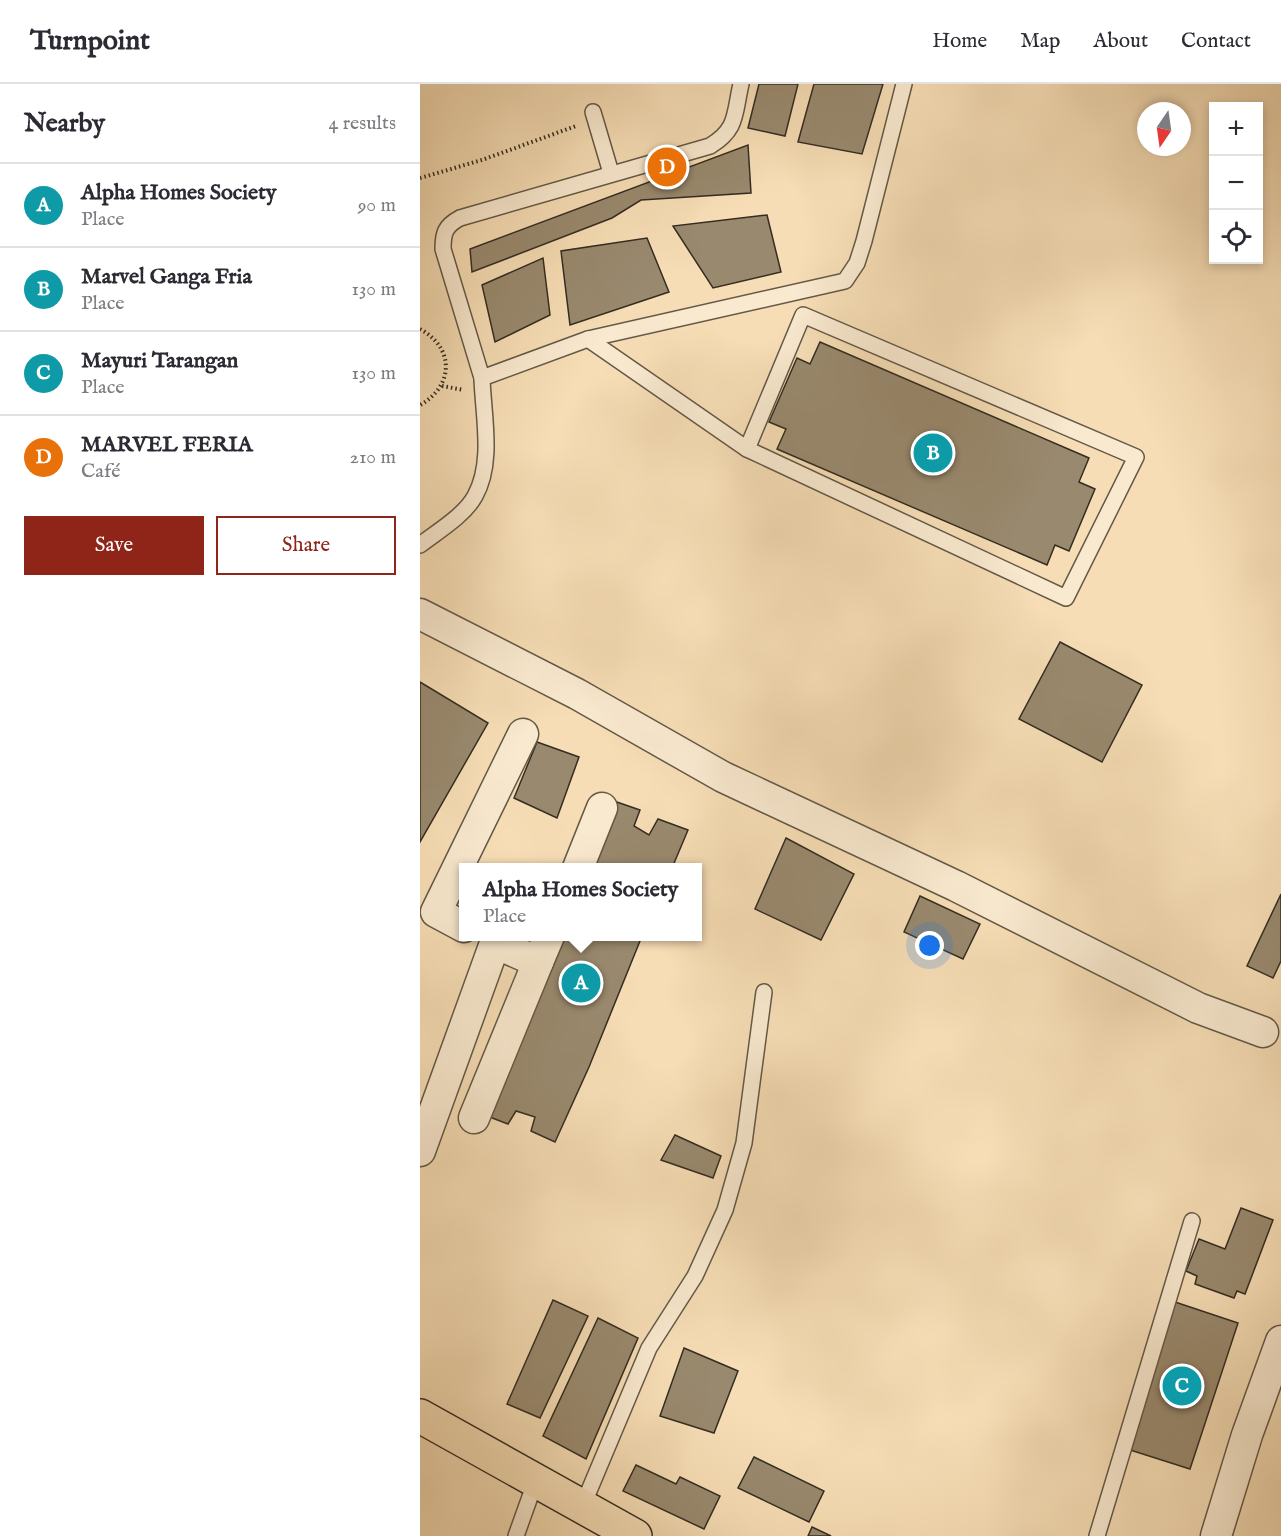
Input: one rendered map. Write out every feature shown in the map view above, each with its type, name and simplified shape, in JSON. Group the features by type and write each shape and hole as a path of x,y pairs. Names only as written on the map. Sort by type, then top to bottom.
{"main road":[{"path":"420,1416 635,1536"}],"street":[{"path":"423,622 577,694 723,777 956,886 1198,1008 1263,1032"},
{"path":"460,863 523,734"},
{"path":"580,863 602,808"},
{"path":"459,865 436,912 459,924"},
{"path":"420,1150 489,941"},
{"path":"474,1118 544,949 495,941"},
{"path":"1216,1536 1247,1435 1281,1341"}],"lane":[{"path":"420,545 455,517 475,497 486,466 482,378 443,249 443,234 448,224 460,218 611,173 710,146 726,136 732,125 741,84"},
{"path":"482,378 588,339 845,281 857,263 864,241 904,84"},
{"path":"593,112 611,173"},
{"path":"588,339 747,449 1066,598 1136,457 803,315 747,449"},
{"path":"583,1505 649,1348 695,1276 725,1210 744,1143 764,992"},
{"path":"1097,1536 1192,1221"},
{"path":"516,1536 536,1480"}],"path":[{"path":"420,178 573,129 593,112"},
{"path":"420,329 431,335 440,345 445,359 446,373 442,386 433,398 420,405"}],"building":[{"path":"759,84 798,84 785,136 748,128"},
{"path":"814,84 883,84 862,154 798,142"},
{"path":"748,145 751,193 641,200 612,218 472,272 470,249"},
{"path":"767,215 781,272 713,288 673,226"},
{"path":"647,238 669,292 570,325 561,251"},
{"path":"543,258 550,315 495,342 482,285"},
{"path":"820,342 1089,458 1079,482 1095,489 1069,551 1055,545 1047,565 777,449 786,429 769,422 797,358 810,364"},
{"path":"1060,642 1142,685 1102,762 1019,719"},
{"path":"420,682 488,723 420,842"},
{"path":"537,742 579,757 557,818 514,798"},
{"path":"611,800 640,810 634,826 649,835 658,819 688,830 674,863 587,863"},
{"path":"786,838 854,874 821,940 755,909"},
{"path":"1281,894 1281,961 1273,978 1247,966"},
{"path":"920,896 980,924 963,959 904,932"},
{"path":"556,941 640,941 589,1067 555,1142 531,1131 535,1117 516,1111 508,1124 487,1116"},
{"path":"675,1135 721,1156 713,1178 661,1160"},
{"path":"1241,1208 1273,1220 1245,1294 1237,1291 1234,1298 1195,1284 1197,1276 1186,1271 1199,1239 1225,1249"},
{"path":"553,1300 588,1316 540,1418 507,1404"},
{"path":"1175,1302 1238,1323 1190,1469 1127,1449"},
{"path":"598,1318 638,1338 586,1459 543,1436"},
{"path":"684,1348 738,1371 714,1433 660,1416"},
{"path":"754,1457 824,1491 809,1522 738,1488"},
{"path":"636,1465 676,1484 680,1477 720,1496 704,1529 623,1491"},
{"path":"812,1527 831,1536 808,1536"}],"place":[{"name":"MARVEL FERIA","path":"667,167"},
{"name":"Marvel Ganga Fria","path":"933,453"},
{"name":"Alpha Homes Society","path":"581,983"},
{"name":"Mayuri Tarangan","path":"1182,1386"}]}
